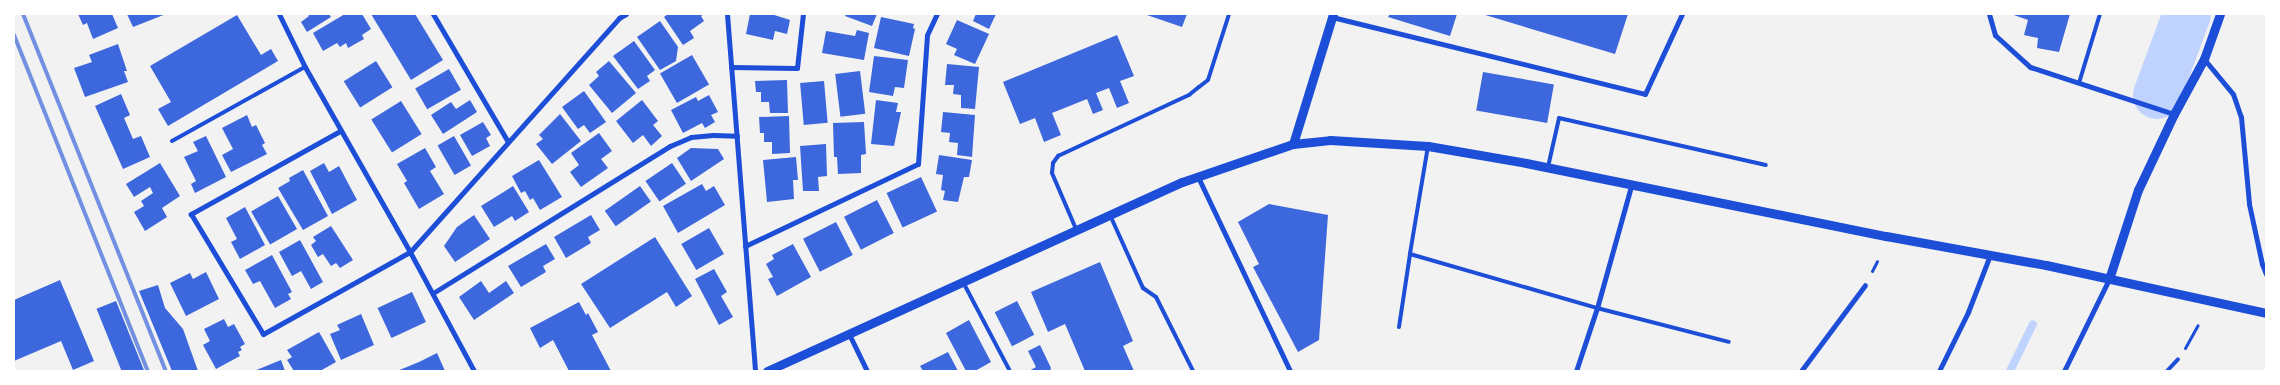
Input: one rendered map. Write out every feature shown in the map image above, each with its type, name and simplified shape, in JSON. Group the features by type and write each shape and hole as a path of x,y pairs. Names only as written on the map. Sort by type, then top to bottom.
{"street":[{"path":"279,14 305,67 433,293 474,371"},
{"path":"433,14 508,142"},
{"path":"340,131 191,214 263,334 410,252 619,18 626,14"},
{"path":"727,14 755,371"},
{"path":"731,67 797,68 803,14"},
{"path":"745,246 918,164 927,35 938,14"},
{"path":"1293,144 1333,16 1645,94 1682,14"},
{"path":"1989,14 1995,35 2030,67 2174,114"},
{"path":"2064,371 2109,278 2138,190 2174,114 2204,59 2220,14"},
{"path":"2204,59 2233,94 2241,117 2249,204 2262,264 2266,274"},
{"path":"433,293 670,146 691,137 713,135 736,136"},
{"path":"767,371 1198,176 1293,144 1330,140 1428,146 1548,167 1886,236 2109,278 2266,313"},
{"path":"1198,176 1290,371"},
{"path":"1576,371 1597,308 1632,183"},
{"path":"1939,371 1968,312 1990,255"},
{"path":"1801,371 1865,285"},
{"path":"849,334 867,371"}],"lane":[{"path":"1077,230 1065,207 1052,173 1053,163 1058,156 1189,95 1208,80 1229,14"},
{"path":"2079,82 2100,14"},
{"path":"172,141 305,67"},
{"path":"1548,167 1559,118 1766,165"},
{"path":"1399,327 1428,146"},
{"path":"1110,215 1143,288 1156,296 1193,371"},
{"path":"1410,254 1597,308 1729,342"},
{"path":"963,282 1010,371"},
{"path":"2167,371 2178,359"}],"path":[{"path":"2178,359 2198,325"}],"building":[{"path":"78,14 112,14 118,28 93,39 87,23 83,25"},
{"path":"127,14 166,14 133,27"},
{"path":"308,14 329,14 331,17 307,32 301,22 309,16"},
{"path":"345,14 362,14 371,29 362,35 364,39 348,48 346,43 340,47 337,43 323,51 313,33"},
{"path":"371,14 415,14 443,60 411,80"},
{"path":"668,14 704,14 701,16 704,21 690,31 694,38 683,45 664,17"},
{"path":"750,14 771,14 790,20 787,34 775,31 773,40 746,34"},
{"path":"846,14 877,14 872,26 845,16"},
{"path":"976,14 996,14 989,29 973,21"},
{"path":"1144,14 1187,14 1182,27"},
{"path":"1390,14 1457,14 1450,36 1388,17"},
{"path":"1482,14 1628,14 1615,54"},
{"path":"2011,14 2070,14 2059,52 2037,48 2038,38 2024,35 2028,20"},
{"path":"237,15 261,55 271,49 278,61 168,126 158,109 171,102 150,66"},
{"path":"881,17 914,24 913,28 915,29 909,56 874,48"},
{"path":"957,20 989,34 975,64 954,55 957,49 946,44"},
{"path":"660,21 678,47 676,61 660,70 637,37"},
{"path":"857,30 869,33 864,60 822,53 826,31 855,36"},
{"path":"1117,35 1134,76 1120,81 1129,103 1117,108 1109,88 1096,93 1103,110 1093,114 1087,99 1052,113 1061,135 1044,142 1035,118 1020,124 1003,82"},
{"path":"634,41 655,70 647,76 650,81 638,89 613,56"},
{"path":"118,44 127,71 124,71 128,82 85,97 74,68 92,62 89,55"},
{"path":"692,55 709,84 677,103 660,74"},
{"path":"874,56 908,60 904,88 895,87 893,96 869,92"},
{"path":"376,61 392,87 360,107 344,81"},
{"path":"609,61 636,93 612,113 589,85 599,76 596,72"},
{"path":"947,64 979,67 975,109 961,108 961,95 953,94 954,85 945,85"},
{"path":"449,69 461,90 427,109 415,88"},
{"path":"860,71 865,114 840,117 835,74"},
{"path":"1483,72 1554,85 1547,123 1476,110"},
{"path":"787,80 788,113 770,113 769,102 761,102 761,92 756,92 755,81"},
{"path":"824,81 828,123 804,125 800,83"},
{"path":"584,91 606,122 590,133 584,125 578,129 562,107"},
{"path":"121,94 130,115 124,118 133,139 141,136 150,157 123,169 95,106"},
{"path":"709,95 718,112 711,115 715,122 705,128 702,123 683,133 671,110 696,97 698,101"},
{"path":"470,100 477,112 443,134 431,115 451,102 456,109"},
{"path":"642,100 658,121 653,125 662,136 651,146 643,135 633,143 616,121"},
{"path":"876,100 898,103 896,112 901,112 894,146 871,144"},
{"path":"401,101 422,134 392,153 371,120"},
{"path":"943,112 975,115 972,157 957,155 958,143 949,142 950,133 941,132"},
{"path":"560,114 581,141 552,164 536,144 543,139 539,135"},
{"path":"247,115 252,127 256,125 265,143 262,145 267,154 231,172 222,155 233,149 222,128"},
{"path":"789,116 790,153 772,154 772,142 764,142 764,133 760,133 759,117"},
{"path":"483,122 491,135 486,138 490,146 472,156 460,135"},
{"path":"864,122 866,154 861,155 861,173 838,174 837,157 834,157 833,123"},
{"path":"599,133 612,151 601,159 608,168 581,187 570,172 579,165 571,153"},
{"path":"206,136 226,177 195,193 191,184 196,181 184,157 198,151 193,142"},
{"path":"454,136 471,165 455,175 438,146"},
{"path":"826,144 827,176 818,177 819,191 803,191 800,146"},
{"path":"425,148 436,167 430,171 444,194 419,209 404,183 407,181 397,164"},
{"path":"691,148 718,149 724,159 691,181 677,158"},
{"path":"939,155 972,160 969,177 964,177 958,202 943,200 945,191 941,190 943,175 936,174"},
{"path":"796,157 798,180 793,180 794,199 767,202 763,160"},
{"path":"539,160 562,197 540,210 533,198 530,200 525,191 521,193 512,176"},
{"path":"160,163 180,196 162,208 167,217 145,231 134,212 144,206 141,201 153,193 150,187 134,197 126,184"},
{"path":"324,163 329,172 339,166 357,200 332,214 310,171"},
{"path":"672,163 686,184 659,202 645,181"},
{"path":"303,170 328,216 303,230 278,188 290,181 289,178"},
{"path":"921,177 937,211 903,227 887,193"},
{"path":"702,184 706,191 714,186 725,205 678,233 663,206"},
{"path":"513,186 529,212 515,221 512,216 494,227 481,206"},
{"path":"640,186 651,202 616,226 605,211"},
{"path":"278,196 297,229 270,244 251,212"},
{"path":"877,200 894,233 861,250 844,217"},
{"path":"1269,204 1328,215 1319,340 1298,352 1253,267 1259,264 1238,222"},
{"path":"245,207 265,245 240,259 231,242 237,239 226,218"},
{"path":"474,215 490,239 455,262 444,246 457,227"},
{"path":"591,215 600,230 588,237 591,243 566,258 554,237"},
{"path":"836,222 853,255 820,272 803,239"},
{"path":"331,226 353,260 340,268 336,263 331,266 323,254 318,257 311,245 316,241 313,237"},
{"path":"709,228 724,254 696,270 681,244"},
{"path":"655,237 692,296 676,307 667,292 610,328 581,284"},
{"path":"300,240 323,282 311,289 301,271 292,276 279,252"},
{"path":"546,244 555,259 543,266 546,272 521,287 508,266"},
{"path":"793,244 811,277 777,296 768,279 773,277 766,264 774,259 772,255"},
{"path":"272,255 292,292 288,294 291,299 275,308 260,281 253,284 245,270"},
{"path":"1100,262 1133,341 1123,346 1134,371 1085,371 1065,324 1048,332 1031,292"},
{"path":"714,269 727,292 721,296 733,317 719,325 695,279"},
{"path":"206,272 219,299 186,316 170,283 190,273 193,279"},
{"path":"60,280 94,361 73,370 61,341 14,361 14,300"},
{"path":"481,281 489,293 506,281 514,293 474,320 459,297"},
{"path":"158,285 165,308 183,329 198,371 172,371 139,291"},
{"path":"412,292 426,322 392,338 378,308"},
{"path":"116,301 144,371 122,371 97,309"},
{"path":"1017,301 1034,335 1012,346 995,312"},
{"path":"579,302 586,315 588,313 598,332 592,335 611,371 569,371 553,340 540,348 530,328"},
{"path":"361,314 374,345 341,360 330,334 340,330 337,325"},
{"path":"224,319 228,327 234,324 245,344 240,347 242,350 238,352 240,356 216,369 203,345 210,341 204,329"},
{"path":"969,320 991,362 975,371 966,371 946,333"},
{"path":"319,332 336,362 320,371 294,371 287,360 292,357 287,350"},
{"path":"1040,345 1051,368 1050,371 1029,371 1036,367 1028,351"},
{"path":"948,352 958,371 923,371 920,366"},
{"path":"437,353 445,371 397,371 419,362"},
{"path":"281,360 285,371 254,371"}],"waterway":[{"path":"2157,95 2187,14"},
{"path":"2010,371 2033,324"}],"railway":[{"path":"23,14 166,371"},
{"path":"14,35 148,371"}]}
